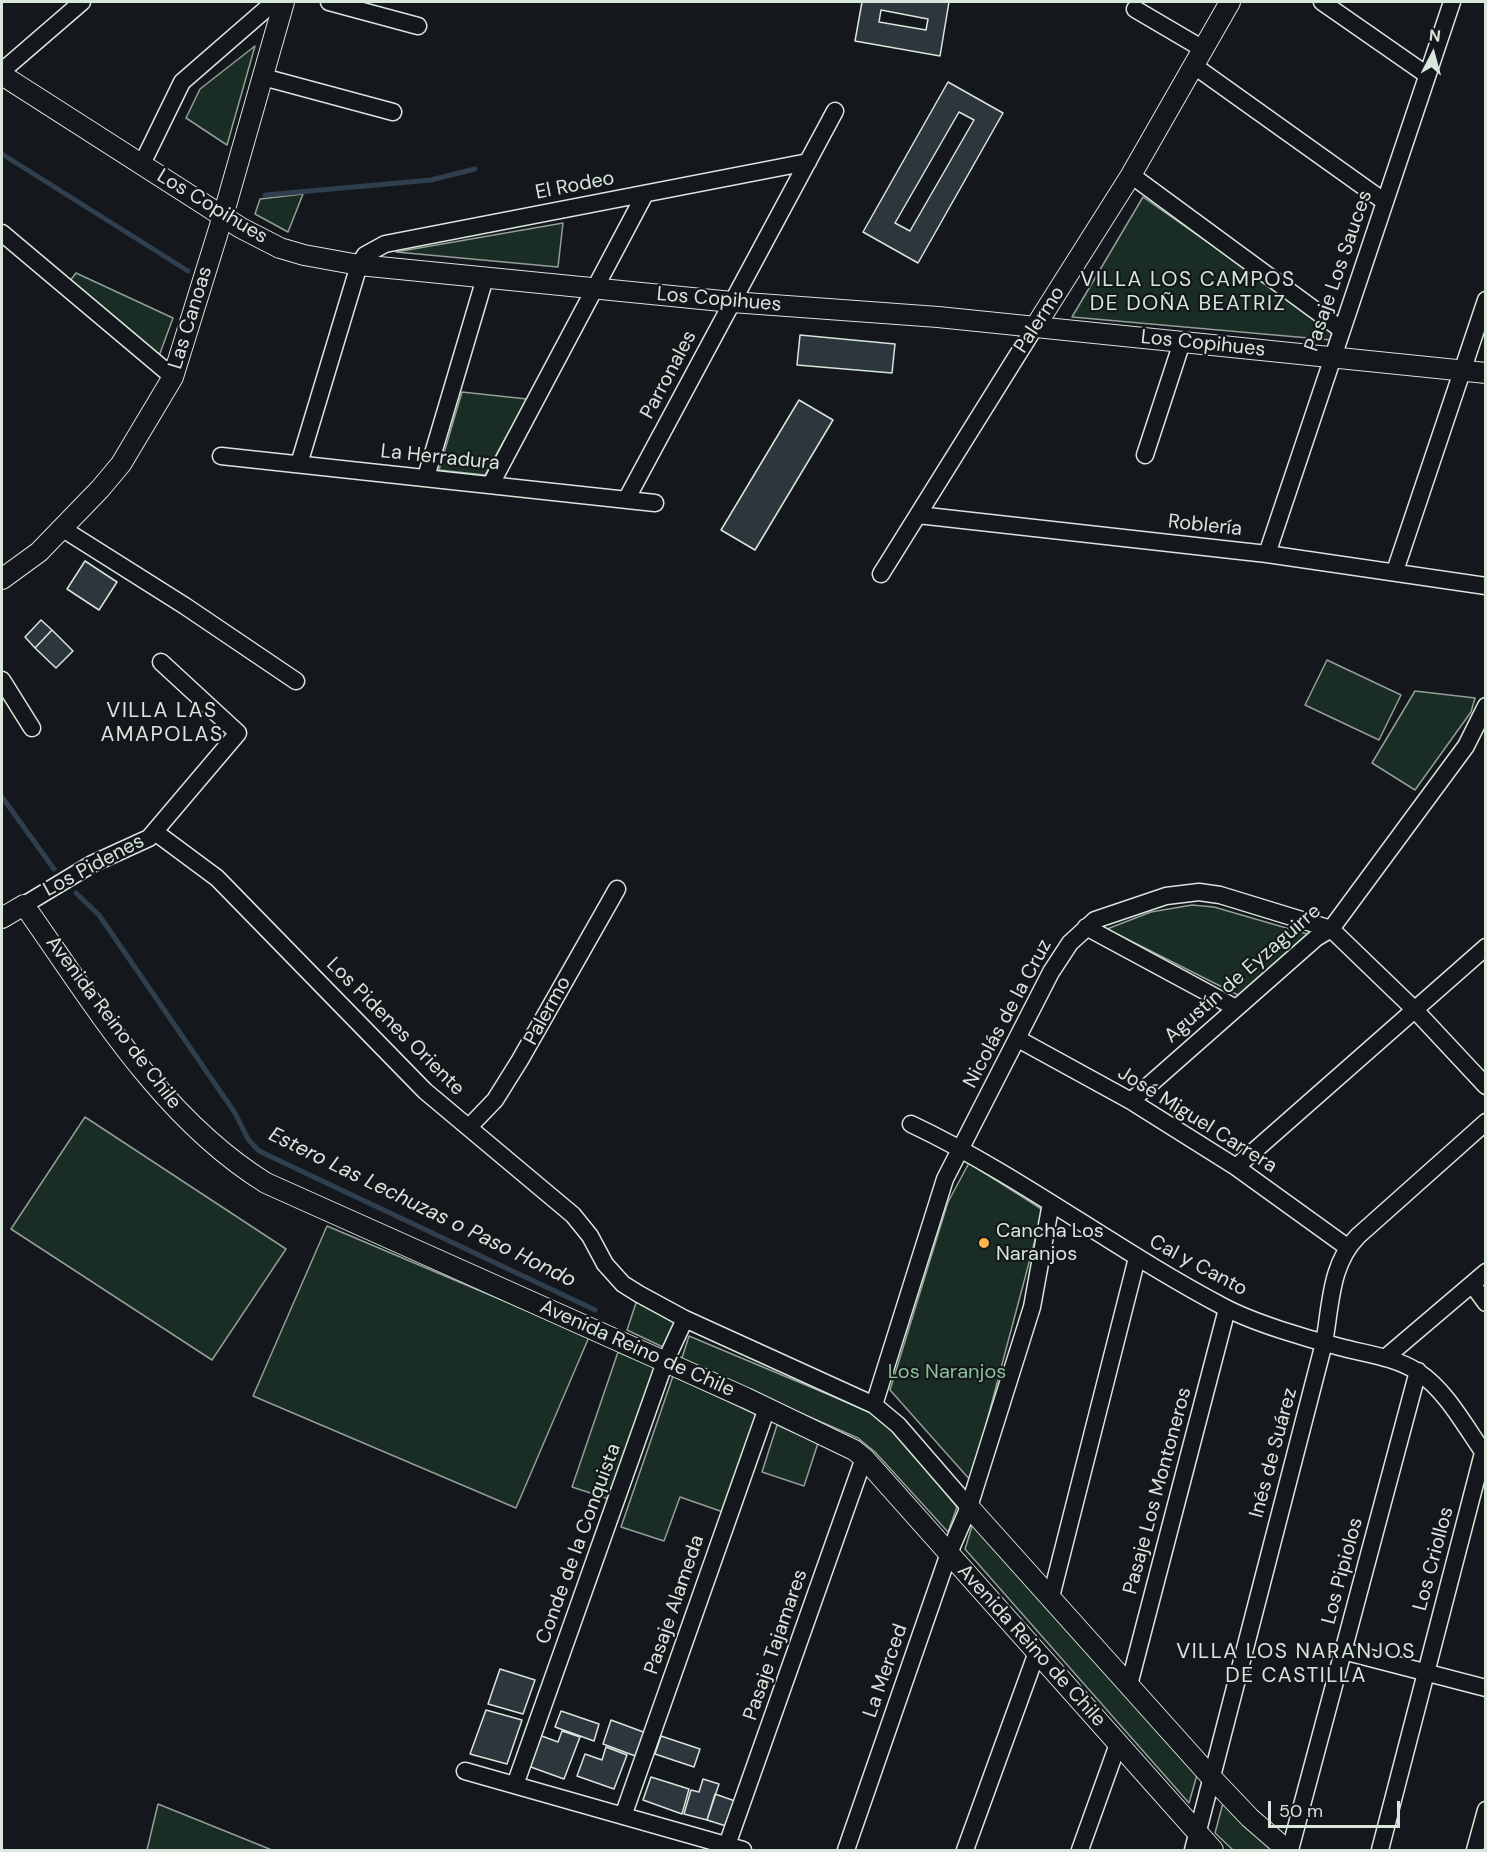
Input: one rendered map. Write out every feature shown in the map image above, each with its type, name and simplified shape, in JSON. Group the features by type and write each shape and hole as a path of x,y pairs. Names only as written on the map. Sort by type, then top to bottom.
{"street":[{"path":"2,73 82,2"},
{"path":"142,164 182,82 274,2"},
{"name":"Las Canoas","path":"2,579 39,552 63,529 121,464 173,377 223,216 284,2"},
{"path":"329,2 418,26"},
{"name":"Palermo","path":"881,574 1131,175 1230,2"},
{"path":"1322,2 1428,75"},
{"name":"Pasaje Los Sauces","path":"1267,554 1452,2"},
{"path":"1135,9 1385,202"},
{"name":"Los Copihues","path":"2,73 223,216 280,248 304,255 359,265 485,278 732,302 1035,327 1485,373"},
{"path":"263,77 393,112"},
{"name":"Parronales","path":"626,500 835,111"},
{"name":"El Rodeo","path":"359,265 365,255 385,244 808,162"},
{"path":"1131,175 1342,330"},
{"path":"491,484 645,194"},
{"path":"2,233 173,377"},
{"path":"299,464 359,265"},
{"path":"426,477 485,278"},
{"path":"1395,571 1485,300"},
{"path":"1145,455 1182,342"},
{"name":"La Herradura","path":"221,456 655,503"},
{"name":"Roblería","path":"918,515 1267,554 1485,586"},
{"path":"63,529 185,606 296,681"},
{"name":"Los Pidenes","path":"2,918 92,864 142,843 155,832 238,733 161,662"},
{"path":"2,680 32,728"},
{"name":"Agustín de Eyzaguirre","path":"1131,1101 1316,938 1331,929 1482,727 1485,706"},
{"name":"Los Pidenes Oriente","path":"155,832 217,878 388,1056 425,1091 573,1215 590,1236 605,1264 623,1284 686,1319"},
{"name":"Palermo","path":"469,1127 495,1100 520,1060 617,889"},
{"name":"Nicolás de la Cruz","path":"874,1405 932,1213 960,1147 1051,972 1070,943 1095,920 1136,904 1166,896 1199,892 1220,895 1331,929 1415,1010 1485,1086"},
{"name":"Avenida Reino de Chile","path":"24,905 167,1099 237,1165 266,1183 840,1442 864,1458 1118,1744 1195,1842 1214,1851"},
{"path":"1086,927 1236,1008"},
{"path":"1236,1167 1485,947"},
{"name":"José Miguel Carrera","path":"1018,1039 1131,1101 1236,1167 1347,1246"},
{"name":"Inés de Suárez","path":"1195,1842 1324,1343 1338,1266 1347,1246 1485,1122"},
{"name":"Cal y Canto","path":"911,1124 960,1147 1137,1258 1227,1309 1324,1343 1385,1358 1418,1371 1437,1388 1484,1455"},
{"name":"La Merced","path":"846,1851 949,1553 969,1507 1032,1306 1051,1203"},
{"path":"1051,1598 1137,1258"},
{"path":"1385,1358 1485,1272"},
{"path":"1472,1284 1485,1303"},
{"name":"Pasaje Los Montoneros","path":"1129,1685 1227,1309"},
{"path":"686,1319 874,1405 898,1425 1211,1777 1257,1825 1289,1851"},
{"name":"Conde de la Conquista","path":"515,1785 665,1362 686,1319"},
{"name":"Los Pipiolos","path":"1289,1851 1418,1371"},
{"name":"Pasaje Alameda","path":"623,1816 767,1408"},
{"name":"Los Criollos","path":"1380,1851 1484,1455"},
{"name":"Pasaje Tajamares","path":"735,1848 864,1458"},
{"path":"1344,1651 1485,1688"},
{"path":"965,1851 1036,1652"},
{"path":"1080,1851 1118,1744"},
{"path":"465,1771 735,1848"},
{"path":"1475,1850 1485,1810"},
{"path":"1475,1850 1485,1847"}],"green space":[{"path":"255,46 227,145 186,118 200,89"},
{"path":"303,194 288,232 255,214 260,199"},
{"path":"1143,197 1332,329 1331,340 1072,317"},
{"path":"563,223 558,267 396,252"},
{"path":"76,273 173,318 159,356 69,282"},
{"path":"462,392 527,399 485,475 439,470"},
{"path":"1327,660 1401,695 1379,740 1305,705"},
{"path":"1415,691 1475,698 1471,712 1415,790 1372,763"},
{"path":"1192,905 1214,907 1314,936 1242,997 1107,929 1151,912"},
{"path":"85,1117 286,1249 212,1360 11,1229"},
{"name":"Los Naranjos","path":"969,1163 1043,1210 971,1481 890,1390 948,1202"},
{"path":"327,1226 589,1337 516,1508 253,1396"},
{"path":"637,1300 677,1322 667,1349 627,1330"},
{"path":"689,1336 870,1412 889,1424 957,1507 948,1532 875,1452 858,1438 681,1361"},
{"path":"618,1352 658,1369 612,1500 572,1487"},
{"path":"673,1376 757,1415 723,1512 680,1497 664,1541 621,1527"},
{"path":"777,1425 818,1443 804,1486 762,1472"},
{"path":"973,1523 1197,1775 1189,1803 965,1549"},
{"path":"1223,1803 1273,1850 1233,1850 1215,1833"},
{"path":"158,1804 272,1850 147,1850"}],"building":[{"path":"862,2 949,2 940,56 855,41","holes":["881,10 928,19 926,30 879,22"]},
{"path":"948,82 1003,113 918,263 863,232","holes":["959,112 974,120 910,231 895,223"]},
{"path":"800,335 895,344 892,373 797,365"},
{"path":"799,400 833,420 755,550 721,530"},
{"path":"85,561 117,582 99,610 67,589"},
{"path":"41,620 52,630 35,648 25,637"},
{"path":"52,630 73,651 56,668 35,648"},
{"path":"500,1669 535,1680 523,1714 488,1704"},
{"path":"486,1710 522,1720 507,1764 470,1754"},
{"path":"561,1711 599,1724 594,1741 555,1727"},
{"path":"611,1720 646,1733 638,1757 603,1744"},
{"path":"562,1731 580,1737 564,1779 528,1766 539,1735 558,1742"},
{"path":"661,1736 700,1749 694,1767 655,1754"},
{"path":"606,1747 627,1755 614,1789 577,1776 585,1754 602,1760"},
{"path":"651,1777 689,1789 682,1814 643,1800"},
{"path":"703,1779 719,1784 707,1820 684,1814 691,1790 699,1792"},
{"path":"715,1794 735,1801 726,1826 707,1820"}],"waterway":[{"path":"2,154 188,271"},
{"path":"265,195 431,180 475,169"},
{"name":"Estero Las Lechuzas o Paso Hondo","path":"2,797 54,869"},
{"name":"Estero Las Lechuzas o Paso Hondo","path":"76,893 99,915 235,1113 248,1139 259,1151 595,1310"}],"place":[{"name":"Cancha Los Naranjos","path":"984,1243"}],"district":[{"name":"VILLA LOS CAMPOS DE DOÑA BEATRIZ","path":"1188,292"},
{"name":"VILLA LAS AMAPOLAS","path":"162,723"},
{"name":"VILLA LOS NARANJOS DE CASTILLA","path":"1296,1664"}]}
